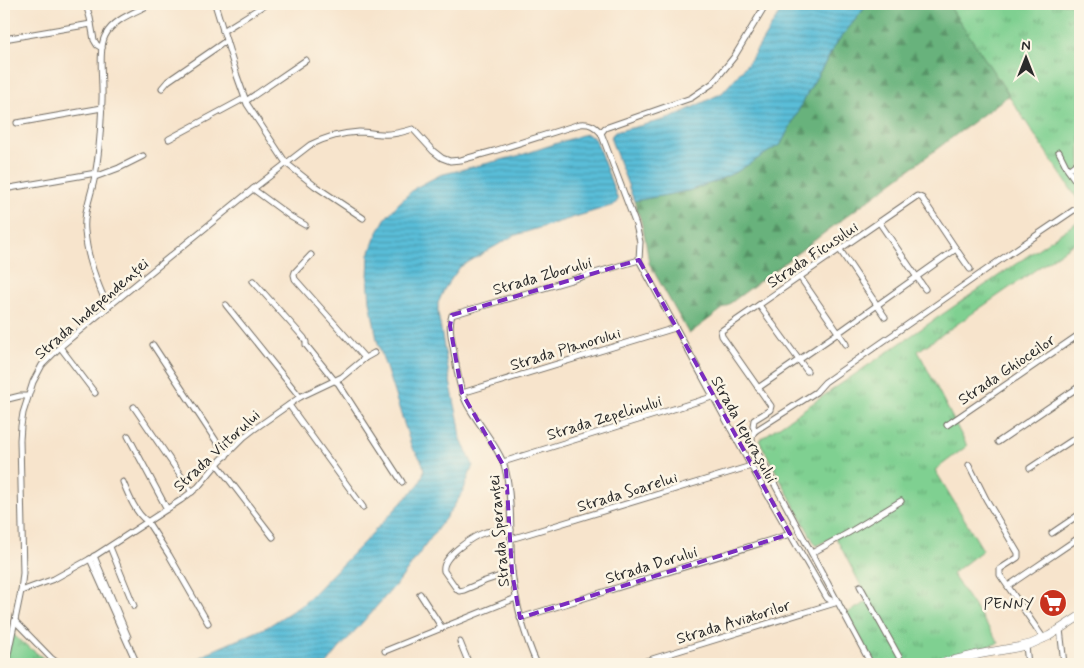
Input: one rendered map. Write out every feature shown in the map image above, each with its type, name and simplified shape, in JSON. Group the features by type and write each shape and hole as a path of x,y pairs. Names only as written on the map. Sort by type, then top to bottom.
{"main road":[{"path":"938,664 969,660 1026,646 1044,639 1080,616"}],"street":[{"path":"86,4 94,40 102,48"},
{"path":"135,4 137,11"},
{"path":"108,307 91,265 85,231 86,215 95,175 102,108 102,48 103,41 110,29 118,22 151,4"},
{"path":"215,4 249,108 286,163 315,186 363,218"},
{"path":"223,31 266,4"},
{"path":"640,260 640,242 636,225 601,133 605,128 691,98 713,83 734,57 766,4"},
{"path":"4,39 91,24"},
{"path":"162,88 168,81 226,41"},
{"path":"170,139 246,99 306,60"},
{"path":"16,123 102,108"},
{"name":"Strada Independenței","path":"6,664 21,591 23,559 20,440 22,419 28,396 39,369 60,347 253,189 315,142 336,135 360,132 389,134 413,129 442,158 461,160 580,124 591,124 601,133"},
{"path":"1059,152 1068,170 1080,187"},
{"path":"4,189 95,175 119,168 142,156"},
{"path":"1068,170 1080,161"},
{"path":"253,189 305,226"},
{"name":"Strada Ficusului","path":"754,432 754,420 770,410 771,407 721,334 722,331 916,196 920,196 970,270"},
{"path":"754,432 816,392 825,382 1074,210"},
{"path":"879,222 925,289"},
{"path":"758,388 838,334 956,249"},
{"path":"840,250 885,317"},
{"path":"311,254 295,272 295,279 365,358"},
{"name":"Strada Zborului","path":"452,315 640,260"},
{"name":"Strada Iepurașului","path":"640,260 712,397 827,598 838,602"},
{"path":"800,277 846,344"},
{"path":"253,282 304,338 306,345 338,383 402,482"},
{"path":"226,305 300,397"},
{"path":"759,305 806,371"},
{"name":"Strada Speranței","path":"452,315 450,331 462,393 472,413 503,462 508,480 512,572 516,598 528,644 537,664"},
{"name":"Strada Planorului","path":"462,393 675,328"},
{"name":"Strada Ghioceilor","path":"947,425 1080,334"},
{"path":"153,345 226,456"},
{"path":"60,347 95,393"},
{"name":"Strada Viitorului","path":"21,591 54,579 92,558 167,509 192,492 204,481 218,464 253,430 300,397 335,381 374,353"},
{"path":"998,442 1080,386"},
{"path":"4,400 28,396"},
{"name":"Strada Zepelinului","path":"503,462 712,397"},
{"path":"289,404 362,507"},
{"path":"134,407 192,492"},
{"name":"Strada Iepurașului","path":"754,432 751,440 753,444 871,664"},
{"path":"1030,468 1080,435"},
{"path":"128,436 167,509"},
{"path":"218,464 273,537"},
{"path":"969,465 986,499 1018,553 1017,558 1000,570 1000,575 1044,639"},
{"name":"Strada Soarelui","path":"511,539 751,466"},
{"path":"123,482 131,499 169,555 208,624"},
{"path":"812,553 901,501"},
{"path":"1052,533 1080,514"},
{"path":"511,530 487,532 465,542 452,555 443,568 456,588 461,591 512,572"},
{"name":"Strada Dorului","path":"520,618 790,534"},
{"path":"1008,586 1080,537"},
{"path":"110,547 134,606"},
{"path":"92,558 128,637"},
{"path":"92,558 136,664"},
{"path":"860,586 903,664"},
{"path":"420,594 442,628"},
{"path":"385,651 516,598"},
{"name":"Strada Aviatorilor","path":"636,664 838,602"},
{"path":"15,620 59,664"},
{"path":"1060,629 1064,664"},
{"path":"460,642 469,664"},
{"path":"1026,646 1028,664"}],"highlighted area":[{"path":"639,260 790,534 520,618 512,572 506,470 462,393 450,326 452,315"}],"green space":[{"path":"868,4 948,4 1009,95 689,334 649,263 641,221 634,201 688,191 714,182 738,171 781,144 809,90 838,41"},
{"path":"1080,4 1080,203 948,5"},
{"path":"1080,220 1080,239 918,351 967,446 935,470 983,550 952,574 999,643 920,664 875,664 847,613 869,601 835,536 816,546 759,440"},
{"path":"4,612 7,628 18,639 51,664 4,664"}],"water":[{"path":"785,4 868,4 838,41 809,90 781,144 738,171 714,182 688,191 634,201 611,140 612,135 615,132 671,118 722,93 751,59"},
{"path":"585,134 592,136 596,141 618,200 614,205 513,236 460,267 445,288 438,303 438,313 461,439 473,465 463,492 400,580 327,664 192,664 214,650 267,627 303,604 419,484 422,478 423,465 412,448 377,340 370,301 369,255 385,219 415,188 440,175 521,155"}],"place":[{"name":"PENNY","path":"1053,603"}]}
